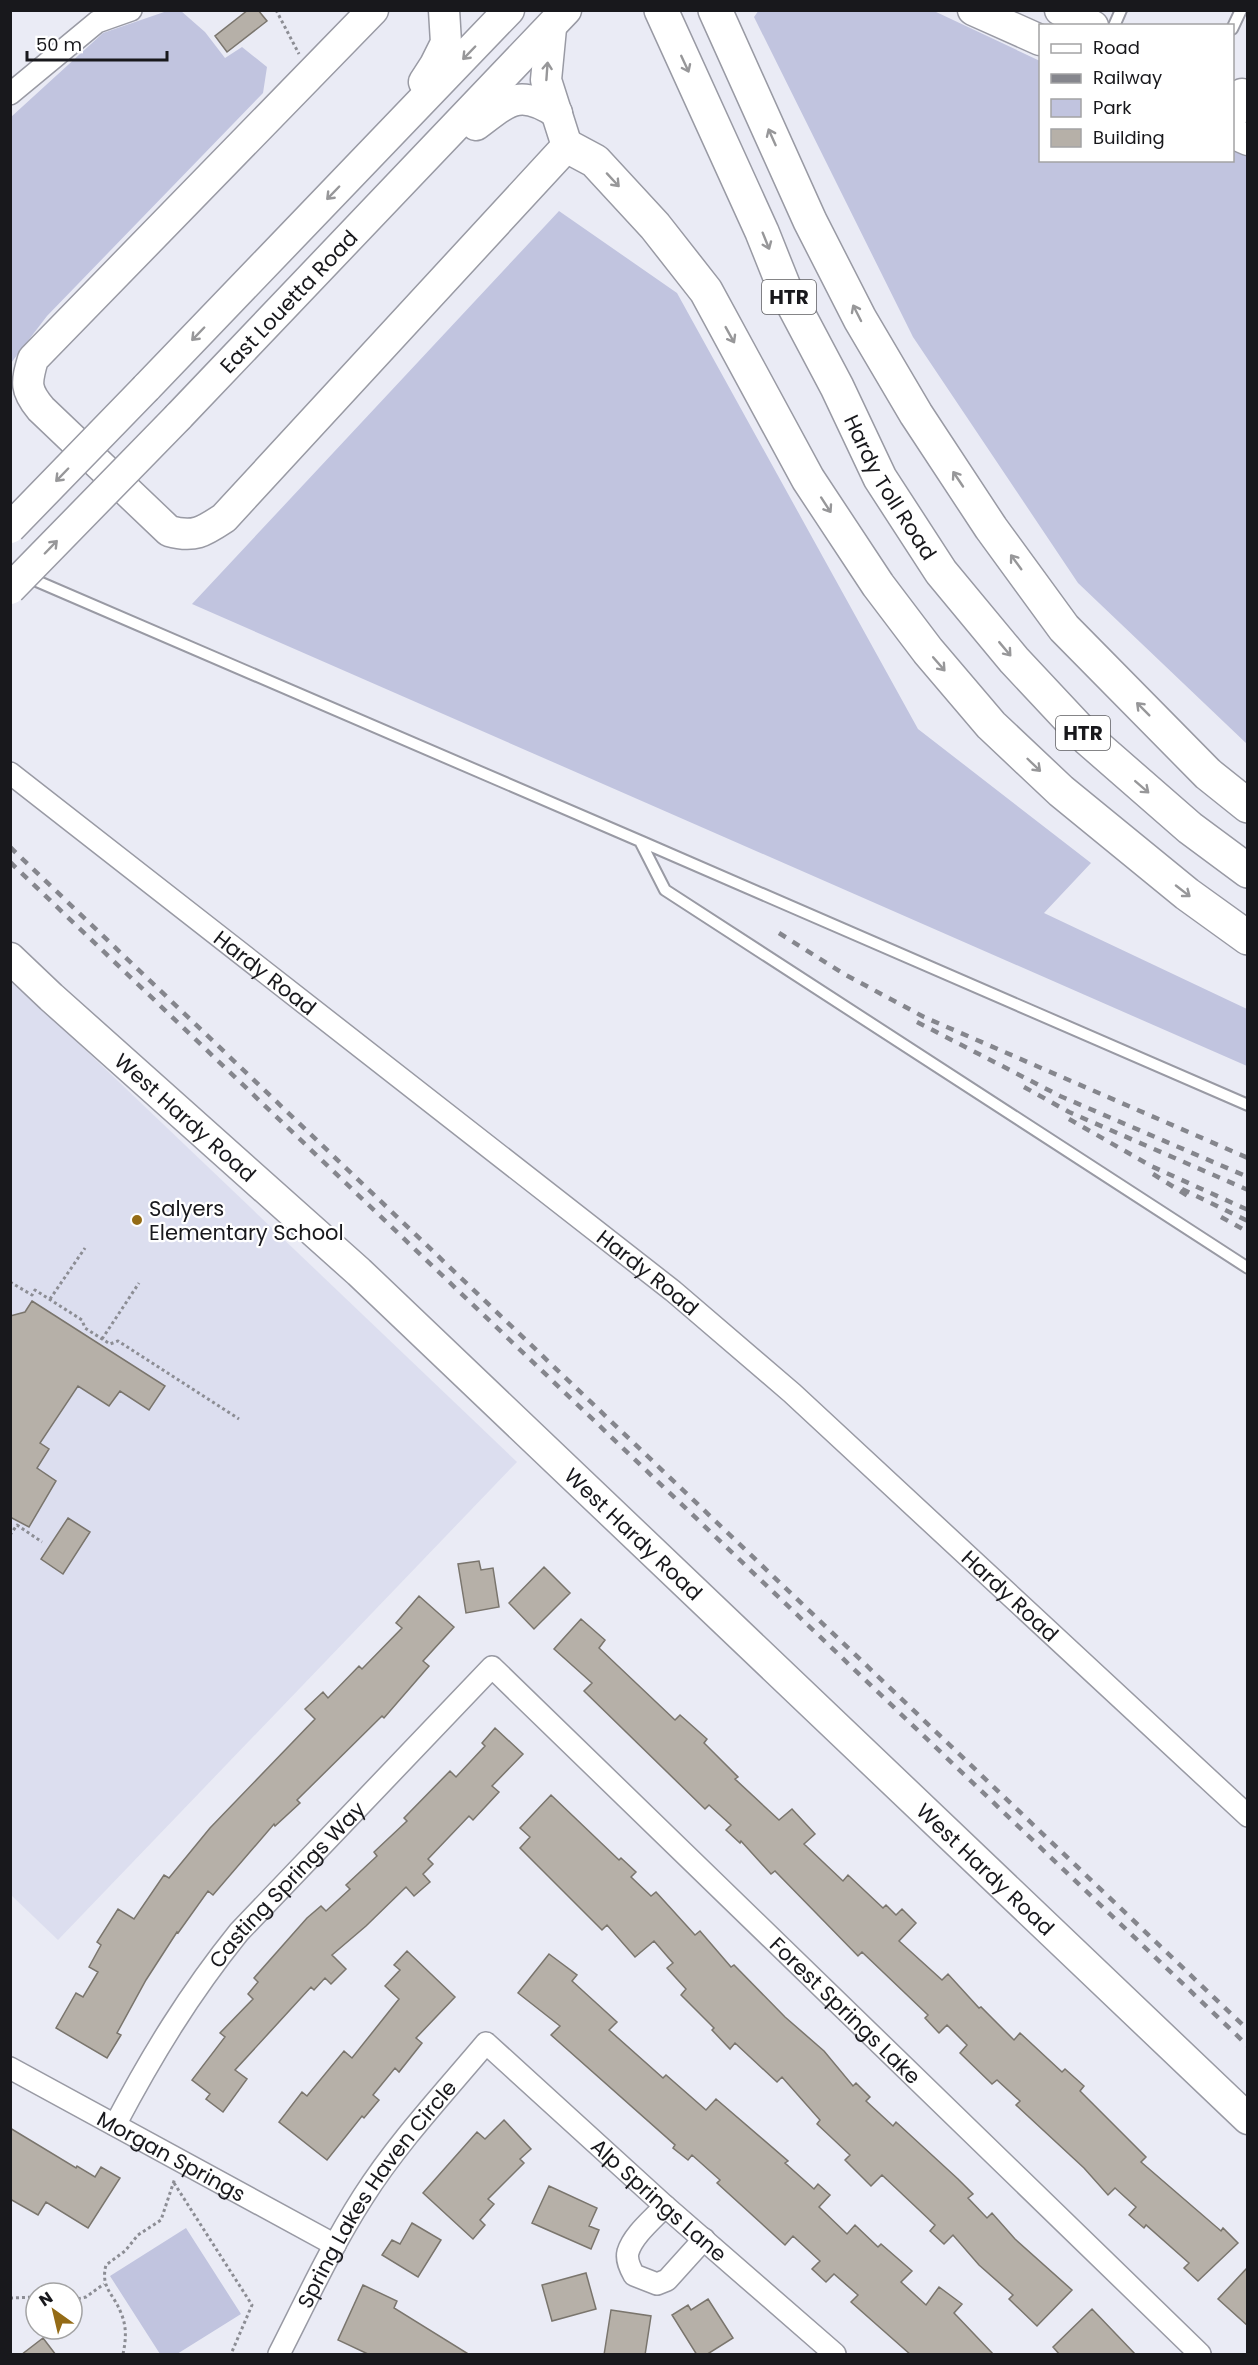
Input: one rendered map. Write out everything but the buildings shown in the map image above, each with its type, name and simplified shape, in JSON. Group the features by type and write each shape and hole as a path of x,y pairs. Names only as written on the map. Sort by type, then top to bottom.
{"highway":[{"name":"Hardy Toll Road","path":"661,10 762,232 784,287 837,387 880,478 940,572 1014,660 1088,739 1190,828 1248,872"},
{"name":"HTR","path":"715,10 810,221 860,319 915,414 991,528 1064,628 1208,774 1248,806"},
{"path":"567,146 595,161 655,226 706,291 808,479 878,585 928,651 992,725 1061,791 1187,894 1248,938"}],"main road":[{"path":"373,10 33,359 27,379 29,395 168,531 185,536 203,531 224,518 567,146 546,80 559,19"},
{"path":"383,142 435,65 446,43 444,10"},
{"name":"East Louetta Road","path":"10,528 509,10"},
{"path":"973,10 1014,18 1039,38"},
{"path":"1060,10 1089,24"},
{"name":"East Louetta Road","path":"10,589 559,19"},
{"path":"413,172 507,102 525,98 543,104 557,113"},
{"path":"1234,133 1248,140"},
{"name":"West Hardy Road","path":"10,958 51,998 359,1272 1248,2119"}],"street":[{"path":"10,94 97,22 131,10"},
{"name":"Hardy Road","path":"10,773 682,1298 792,1393 1248,1816"},
{"name":"Casting Springs Way","path":"115,2126 174,2020 207,1971 238,1932 492,1667"},
{"name":"Forest Springs Lake","path":"492,1667 1200,2355"},
{"name":"Alp Springs Lane","path":"486,2043 664,2206 835,2355"},
{"name":"Spring Lakes Haven Circle","path":"279,2355 334,2244 363,2196 390,2158 486,2043"},
{"name":"Morgan Springs","path":"10,2068 334,2244"},
{"path":"664,2206 633,2242 627,2253 634,2276 657,2284 667,2280 704,2239"}],"lane":[{"path":"1115,24 1121,10"},
{"path":"1234,27 1241,10"},
{"path":"10,570 1248,1105"},
{"path":"640,841 665,890 1248,1268"}],"path":[{"path":"276,10 310,75"},
{"path":"50,1299 85,1248"},
{"path":"10,1282 32,1295 35,1290 82,1320 85,1328 102,1339 110,1344 118,1341 239,1419"},
{"path":"102,1339 139,1283"},
{"path":"10,1535 17,1526 42,1542"},
{"path":"123,2355 126,2331 122,2314 104,2284 106,2265 125,2251 138,2235 161,2220 173,2182 183,2162"},
{"path":"173,2182 212,2247 252,2305 231,2355"},
{"path":"84,2297 104,2284"}],"shaded area":[{"name":"Salyers Elementary School","path":"10,978 517,1462 58,1940 10,1894"}],"green space":[{"path":"170,10 181,11 205,32 225,58 242,47 267,67 263,93 47,316 11,363 11,117 103,33"},
{"path":"759,10 934,11 1039,61 1039,162 1234,162 1234,150 1247,156 1247,744 1078,583 913,337 754,17"},
{"path":"559,211 677,293 918,729 1091,863 1044,913 1247,1009 1247,1066 192,604"},
{"path":"186,2228 241,2314 177,2354 160,2354 110,2276"}],"railway":[{"path":"10,847 1248,2030"},
{"path":"10,862 1248,2046"},
{"path":"779,933 844,974 924,1017 1248,1158"},
{"path":"917,1022 1060,1096 1248,1177"},
{"path":"1024,1087 1069,1112 1248,1190"},
{"path":"1069,1119 1151,1166 1248,1210"},
{"path":"1153,1174 1188,1196"},
{"path":"1182,1189 1248,1221"},
{"path":"1221,1217 1248,1232"}],"place":[{"name":"Salyers Elementary School","path":"137,1220"}]}
